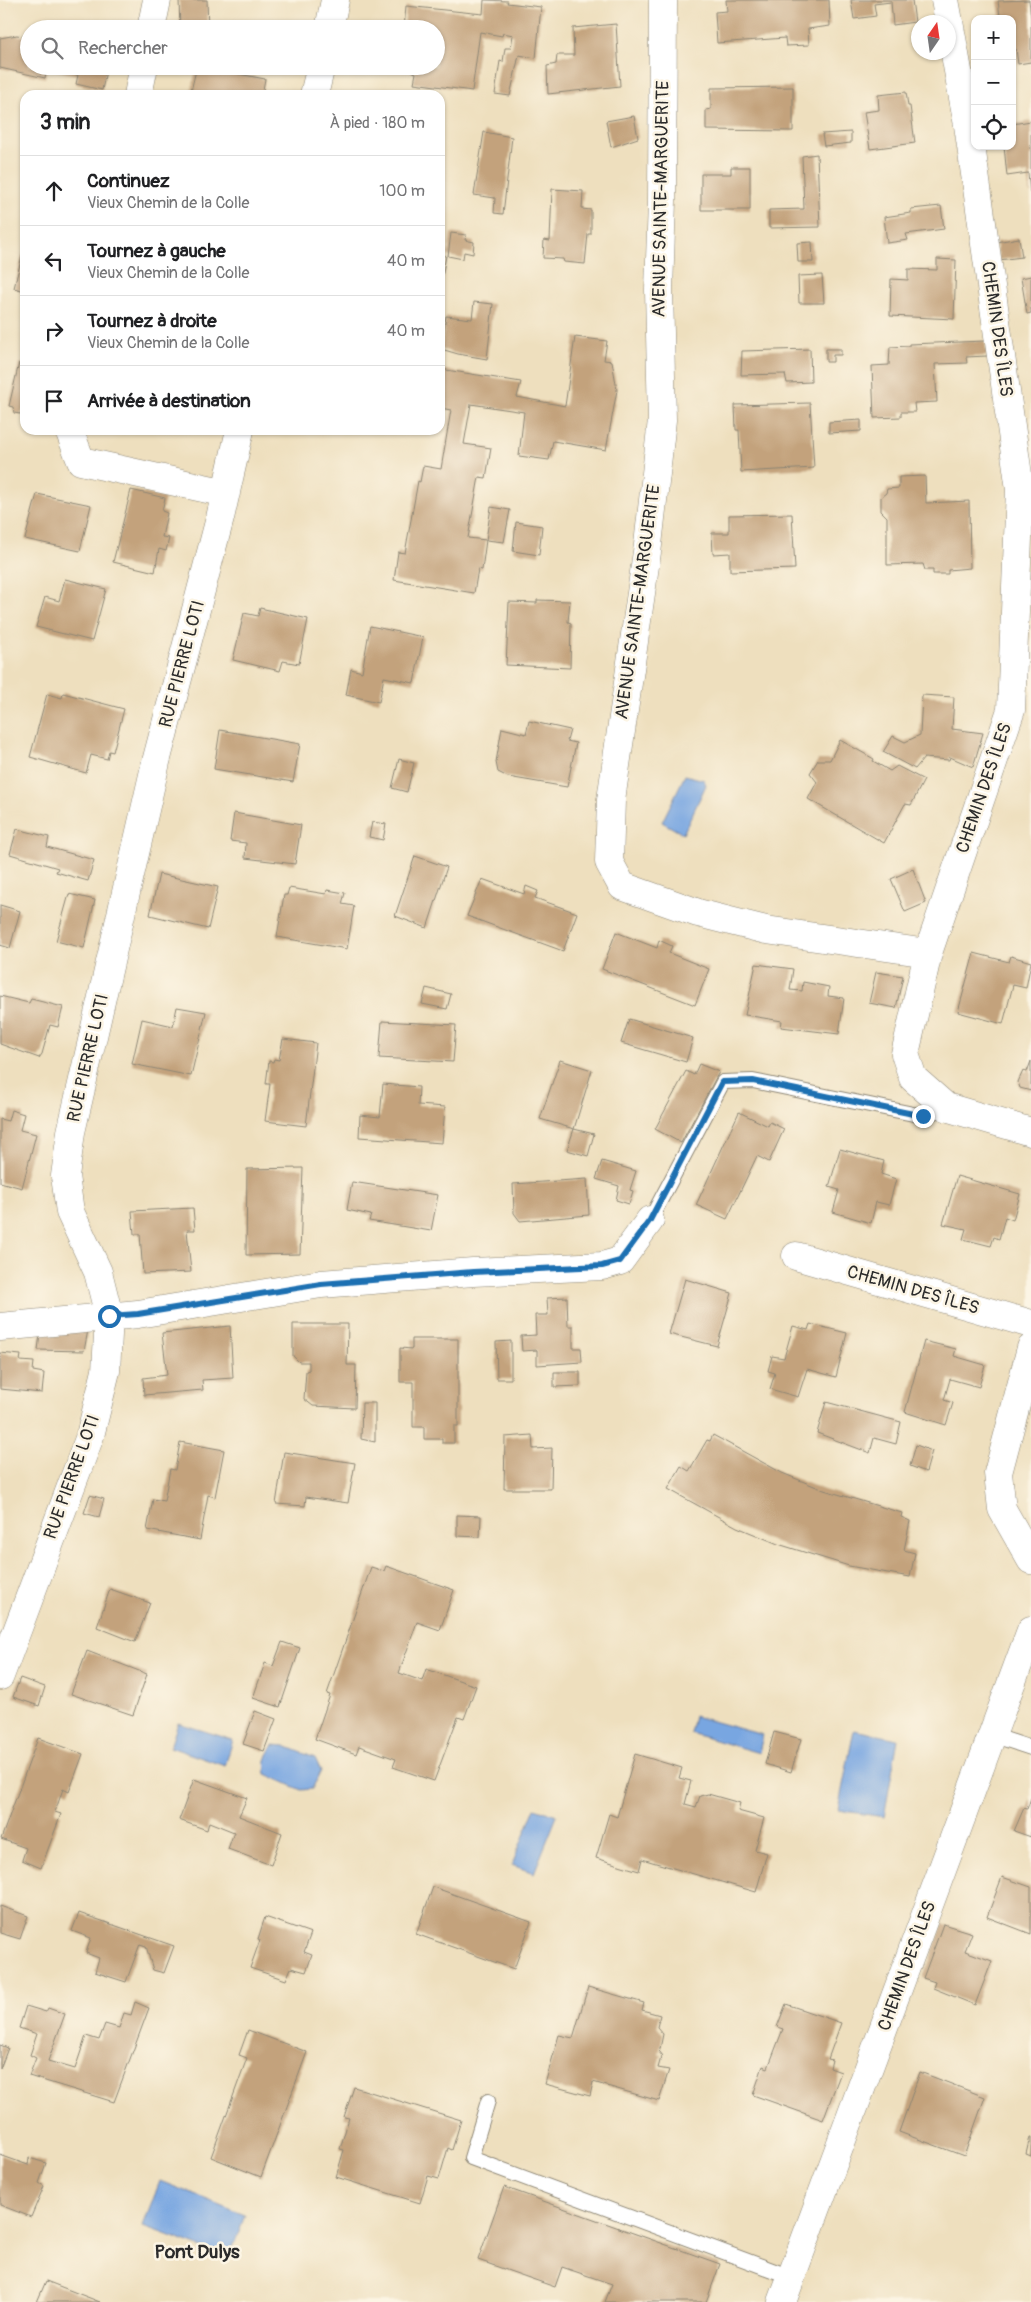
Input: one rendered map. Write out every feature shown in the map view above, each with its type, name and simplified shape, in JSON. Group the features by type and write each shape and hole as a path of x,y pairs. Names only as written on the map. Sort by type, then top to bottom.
{"street":[{"path":"153,20 157,0"},
{"path":"331,20 335,0"},
{"name":"AVENUE SAINTE-MARGUERITE","path":"663,0 662,201 659,290 662,420 648,545 610,800 609,862 622,886 698,913 766,930 928,953"},
{"name":"CHEMIN DES ÎLES","path":"945,0 968,125 1020,489 1011,710 928,953 905,1054 913,1078 946,1107"},
{"path":"139,90 142,75"},
{"path":"315,90 319,75"},
{"path":"71,435 81,461 226,493"},
{"name":"RUE PIERRE LOTI","path":"0,1676 90,1436 106,1371 109,1316 98,1272 70,1212 64,1176 73,1122 156,762 226,493 239,435"},
{"path":"946,1107 1031,1132"},
{"path":"0,1327 138,1314 321,1284 473,1272 602,1266 620,1261 650,1220"},
{"name":"CHEMIN DES ÎLES","path":"796,1256 1031,1324"},
{"path":"1031,1348 998,1473 1002,1509 1031,1560"},
{"name":"CHEMIN DES ÎLES","path":"787,2290 1031,1630"}],"lane":[{"path":"650,1220 722,1082 753,1081 923,1116 946,1107"},
{"path":"992,1736 1031,1748"},
{"path":"488,2101 471,2158 787,2290"}],"water":[{"path":"685,775 704,780 706,785 683,834 662,822"},
{"path":"694,1716 763,1735 759,1753 690,1733"},
{"path":"178,1723 233,1740 225,1766 170,1747"},
{"path":"854,1730 898,1739 884,1817 838,1810"},
{"path":"274,1745 285,1746 315,1758 321,1771 312,1789 301,1790 266,1774 265,1766"},
{"path":"535,1808 557,1816 534,1873 512,1865"},
{"path":"160,2181 245,2215 229,2258 143,2226"}],"building":[{"path":"179,0 207,0 208,20 180,20"},
{"path":"484,0 508,1 507,3 541,7 536,58 519,55 510,96 495,94 500,61 503,62 505,48 511,48 513,35 503,33 502,36 480,32 472,91 414,83 416,75 445,75 445,20 405,20 406,6 483,14"},
{"path":"726,0 829,0 830,26 808,29 809,45 786,46 785,38 717,43 715,12 727,11"},
{"path":"851,0 912,0 914,15 911,15 911,23 893,25 891,2 874,4 876,16 854,19"},
{"path":"1029,0 1031,62 1018,64 1016,15 1000,15 998,1"},
{"path":"616,24 620,86 548,94 547,66 556,64 557,55 574,55 573,28"},
{"path":"20,36 20,72 0,68 0,38"},
{"path":"32,75 46,75 45,78"},
{"path":"78,75 105,75 102,90 76,84"},
{"path":"195,75 244,75 265,79 263,90 191,90"},
{"path":"793,87 793,131 706,130 706,110 711,109 711,88"},
{"path":"906,92 908,106 910,106 915,143 870,149 864,112 879,110 878,95"},
{"path":"634,116 638,138 611,147 606,121"},
{"path":"1031,121 1031,193 1028,173 1007,176 1004,150 1016,150 1016,123"},
{"path":"484,132 512,137 503,214 494,213 495,198 474,195"},
{"path":"851,132 851,143 824,146 822,134"},
{"path":"817,154 820,227 769,228 769,210 804,209 802,156"},
{"path":"731,167 750,167 750,210 701,210 701,174 731,174"},
{"path":"552,189 583,191 582,209 591,210 591,234 588,234 585,264 564,262 563,259 543,258 544,240 550,241"},
{"path":"941,206 944,229 906,234 908,240 887,243 884,217 911,213 911,209"},
{"path":"451,233 466,235 465,240 474,242 473,254 464,252 463,259 448,256"},
{"path":"1019,238 1022,257 999,260 996,242"},
{"path":"812,242 813,262 798,262 797,243"},
{"path":"937,259 956,260 954,319 890,316 891,279 908,280 908,269 937,270"},
{"path":"20,264 20,290 14,288"},
{"path":"822,275 824,303 799,303 798,276"},
{"path":"1031,276 1031,313 1027,314 1021,278"},
{"path":"474,302 493,304 487,359 445,350 446,316 472,319"},
{"path":"575,337 607,341 604,360 612,361 617,390 606,450 553,441 549,460 519,456 524,412 471,404 464,444 491,448 486,478 479,477 468,538 486,540 482,570 478,569 474,593 394,580 398,552 405,553 418,481 420,482 423,466 441,469 451,410 445,409 445,370 521,382 517,397 565,406"},
{"path":"985,341 987,356 966,357 967,363 935,364 937,402 914,403 915,412 901,412 901,417 874,418 872,366 889,365 890,347 909,346 909,344"},
{"path":"810,349 811,382 787,383 785,374 741,375 742,351"},
{"path":"826,349 841,349 841,355 833,355 833,362 826,362"},
{"path":"20,363 20,414 14,413 13,407 9,406"},
{"path":"810,403 814,468 741,472 739,430 736,430 735,405"},
{"path":"861,420 861,431 829,433 829,422"},
{"path":"925,476 926,503 969,501 970,568 948,570 948,574 933,574 933,570 925,570 923,564 887,565 887,517 881,511 881,497 886,493 887,489 899,488 899,477"},
{"path":"131,490 165,498 162,511 167,513 162,537 169,538 166,551 159,549 155,572 113,562"},
{"path":"37,494 91,505 80,551 25,539"},
{"path":"491,507 510,510 504,542 486,540"},
{"path":"792,514 795,569 730,571 730,553 713,554 712,533 729,533 729,515"},
{"path":"516,522 542,526 539,555 513,551"},
{"path":"65,579 106,589 92,641 36,627 45,597 59,601"},
{"path":"537,600 570,601 568,622 571,623 570,668 506,665 509,602 537,603"},
{"path":"260,608 308,619 299,664 283,661 280,671 233,660 244,613 258,616"},
{"path":"370,626 423,637 414,683 384,677 379,702 346,695 351,669 362,672"},
{"path":"63,693 124,709 113,752 109,751 107,759 91,755 86,773 30,757 47,694 62,698"},
{"path":"922,695 954,697 952,729 983,733 973,767 950,757 949,760 924,758 915,769 883,752 893,736 905,742 920,735"},
{"path":"529,721 570,730 567,741 576,743 567,787 508,777 498,772 496,762 502,728 526,734"},
{"path":"220,730 300,744 293,782 214,769"},
{"path":"840,740 874,759 873,761 890,771 897,766 924,780 911,805 905,804 884,843 808,799 817,782 810,773 818,760 830,760"},
{"path":"399,759 414,763 407,792 392,788"},
{"path":"234,813 301,825 295,864 245,858 246,843 230,841"},
{"path":"372,822 386,824 383,840 369,837"},
{"path":"17,829 49,837 47,847 94,860 88,881 56,872 58,868 10,854"},
{"path":"415,856 447,867 427,928 395,916"},
{"path":"913,869 926,903 905,912 891,879"},
{"path":"159,874 218,887 208,929 150,915"},
{"path":"482,879 524,894 526,886 538,891 535,898 577,913 563,951 467,916"},
{"path":"289,888 326,894 327,890 345,893 342,904 354,906 347,949 277,937 284,895 287,895"},
{"path":"69,894 95,900 84,948 56,941"},
{"path":"0,905 20,911 10,948 0,945"},
{"path":"616,932 657,948 659,940 672,946 669,953 709,969 695,1005 602,969"},
{"path":"974,953 1009,962 1011,956 1031,962 1026,988 1013,985 1003,1024 958,1012"},
{"path":"756,964 793,969 790,990 802,991 803,982 829,987 828,996 844,998 839,1034 781,1027 782,1021 745,1015"},
{"path":"876,972 903,976 896,1008 869,1003"},
{"path":"426,988 451,994 447,1009 422,1004"},
{"path":"0,996 29,1003 31,999 63,1007 58,1027 50,1025 42,1054 39,1058 0,1044"},
{"path":"177,1007 206,1012 191,1076 132,1064 142,1019 173,1026"},
{"path":"629,1019 693,1038 686,1062 621,1043"},
{"path":"382,1021 456,1025 453,1062 379,1058"},
{"path":"283,1039 316,1043 306,1126 265,1121 270,1084 266,1084 269,1061 279,1060"},
{"path":"560,1060 592,1070 574,1129 540,1119"},
{"path":"1031,1061 1031,1091 1020,1088 1018,1082 1023,1071 1027,1072"},
{"path":"699,1064 719,1072 681,1143 655,1129 686,1071 694,1075"},
{"path":"383,1084 419,1087 418,1105 445,1107 442,1143 359,1137 360,1115 380,1117"},
{"path":"11,1110 24,1114 20,1130 36,1134 22,1188 0,1182 0,1119 8,1121"},
{"path":"739,1112 768,1126 770,1122 784,1129 769,1162 757,1156 727,1219 696,1205"},
{"path":"574,1129 594,1134 588,1156 567,1150"},
{"path":"840,1149 884,1161 881,1174 896,1179 889,1205 876,1202 871,1223 833,1212 839,1190 829,1187"},
{"path":"602,1161 636,1171 630,1190 633,1191 629,1204 616,1200 619,1186 596,1179"},
{"path":"303,1168 300,1254 246,1255 247,1169"},
{"path":"957,1176 1020,1194 1013,1220 1005,1217 999,1239 994,1237 991,1246 963,1239 966,1229 943,1224"},
{"path":"587,1179 589,1215 520,1221 514,1213 513,1184"},
{"path":"352,1182 438,1195 431,1231 369,1221 371,1215 347,1210"},
{"path":"193,1208 195,1230 187,1230 191,1272 143,1274 140,1234 134,1234 132,1211"},
{"path":"685,1279 732,1293 717,1346 669,1334"},
{"path":"567,1297 568,1326 573,1326 573,1348 581,1348 582,1362 537,1365 537,1350 522,1351 521,1336 536,1335 535,1315 548,1315 547,1298"},
{"path":"293,1324 348,1324 347,1365 356,1365 355,1408 313,1406 304,1399 306,1371 309,1370 309,1362 299,1362 293,1356"},
{"path":"810,1324 847,1333 836,1377 807,1369 798,1397 770,1389 775,1373 768,1371 772,1356 784,1358 793,1326 808,1330"},
{"path":"230,1326 233,1378 202,1380 203,1390 144,1395 143,1378 167,1375 162,1333"},
{"path":"88,1330 84,1351 38,1350 40,1334"},
{"path":"412,1339 458,1339 458,1426 454,1426 454,1443 442,1443 442,1439 424,1439 424,1427 413,1427 413,1382 400,1382 400,1348 412,1349"},
{"path":"511,1341 511,1379 497,1379 496,1342"},
{"path":"924,1341 956,1349 954,1356 985,1365 979,1387 950,1379 944,1400 953,1403 946,1425 905,1412"},
{"path":"0,1353 21,1355 20,1361 34,1362 33,1371 44,1373 42,1393 0,1389"},
{"path":"554,1372 580,1372 580,1386 554,1387"},
{"path":"826,1402 901,1422 896,1444 874,1438 870,1453 817,1433"},
{"path":"362,1403 375,1403 375,1442 361,1439"},
{"path":"532,1435 533,1449 552,1448 551,1489 504,1489 505,1437"},
{"path":"713,1435 782,1473 824,1490 902,1513 901,1517 910,1521 904,1550 915,1553 910,1577 849,1566 778,1544 737,1527 668,1489 681,1466 689,1471 707,1440 710,1441"},
{"path":"180,1442 224,1450 215,1497 208,1495 200,1540 147,1530 153,1499 164,1501 170,1469 175,1470"},
{"path":"916,1445 932,1451 926,1472 910,1466"},
{"path":"284,1452 355,1463 348,1503 306,1497 305,1506 276,1504"},
{"path":"90,1495 104,1499 99,1517 84,1513"},
{"path":"457,1515 481,1516 480,1537 457,1536"},
{"path":"386,1566 454,1590 440,1630 417,1622 399,1673 422,1681 426,1669 476,1686 464,1719 458,1717 434,1781 393,1767 396,1759 359,1746 356,1754 315,1739 330,1695 327,1694 371,1567 384,1571"},
{"path":"110,1589 150,1603 135,1642 97,1627"},
{"path":"282,1642 300,1648 280,1707 253,1698 265,1663 273,1666"},
{"path":"87,1651 147,1674 133,1715 71,1694"},
{"path":"20,1678 45,1687 39,1706 13,1697"},
{"path":"255,1711 276,1719 264,1751 243,1744"},
{"path":"774,1732 801,1739 791,1772 765,1764"},
{"path":"38,1738 83,1754 69,1792 63,1789 55,1812 61,1814 41,1868 22,1860 26,1848 1,1839"},
{"path":"635,1754 682,1768 679,1778 691,1781 685,1804 696,1807 700,1796 708,1794 740,1803 738,1811 764,1818 755,1850 767,1853 756,1892 642,1859 639,1871 596,1858 609,1814 617,1817"},
{"path":"194,1779 247,1798 239,1816 282,1833 271,1865 228,1849 234,1832 209,1822 207,1830 179,1820"},
{"path":"1031,1798 1031,1837 1014,1831 1024,1808 1027,1809"},
{"path":"1002,1877 1031,1887 1031,1934 987,1917"},
{"path":"433,1887 531,1922 514,1969 416,1934"},
{"path":"0,1906 28,1916 20,1939 0,1933"},
{"path":"79,1913 174,1946 164,1973 153,1970 146,1946 140,1944 126,1982 95,1972 99,1958 86,1953 91,1938 72,1931"},
{"path":"265,1917 311,1933 304,1952 312,1955 306,1972 291,1968 286,1980 250,1968 260,1940 258,1939"},
{"path":"943,1924 972,1933 965,1951 992,1961 975,2005 933,1988 935,1982 923,1978"},
{"path":"588,1987 644,2003 642,2010 660,2015 657,2027 663,2034 659,2054 662,2054 658,2068 669,2070 659,2101 593,2082 590,2096 545,2084 559,2035 573,2038"},
{"path":"135,2002 149,2008 114,2102 29,2076 36,2058 30,2055 37,2034 19,2028 26,2006 46,2012 48,2008 65,2014 48,2061 75,2069 86,2036 99,2040 105,2024 119,2028 124,2013 131,2015"},
{"path":"786,2004 841,2023 828,2059 832,2060 830,2068 841,2072 823,2120 753,2095 763,2066 768,2068 783,2029 777,2027"},
{"path":"248,2030 307,2052 261,2177 211,2157 247,2058 239,2055"},
{"path":"0,2045 8,2048 0,2069"},
{"path":"920,2072 985,2097 964,2156 899,2132"},
{"path":"354,2087 461,2120 452,2150 448,2148 439,2179 428,2176 420,2203 336,2177 344,2150 340,2149 349,2118 344,2117"},
{"path":"1031,2137 1031,2156 1026,2154"},
{"path":"0,2155 28,2165 29,2158 46,2163 39,2183 44,2186 31,2217 0,2205"},
{"path":"504,2187 720,2264 706,2302 605,2302 612,2284 562,2267 555,2287 478,2260"},
{"path":"46,2281 100,2302 37,2302"}],"district":[{"name":"Pont Dulys","path":"197,2252"}],"route":[{"path":"109,1316 138,1314 321,1284 473,1272 602,1266 620,1261 650,1220 722,1082 753,1081 923,1116"}]}
